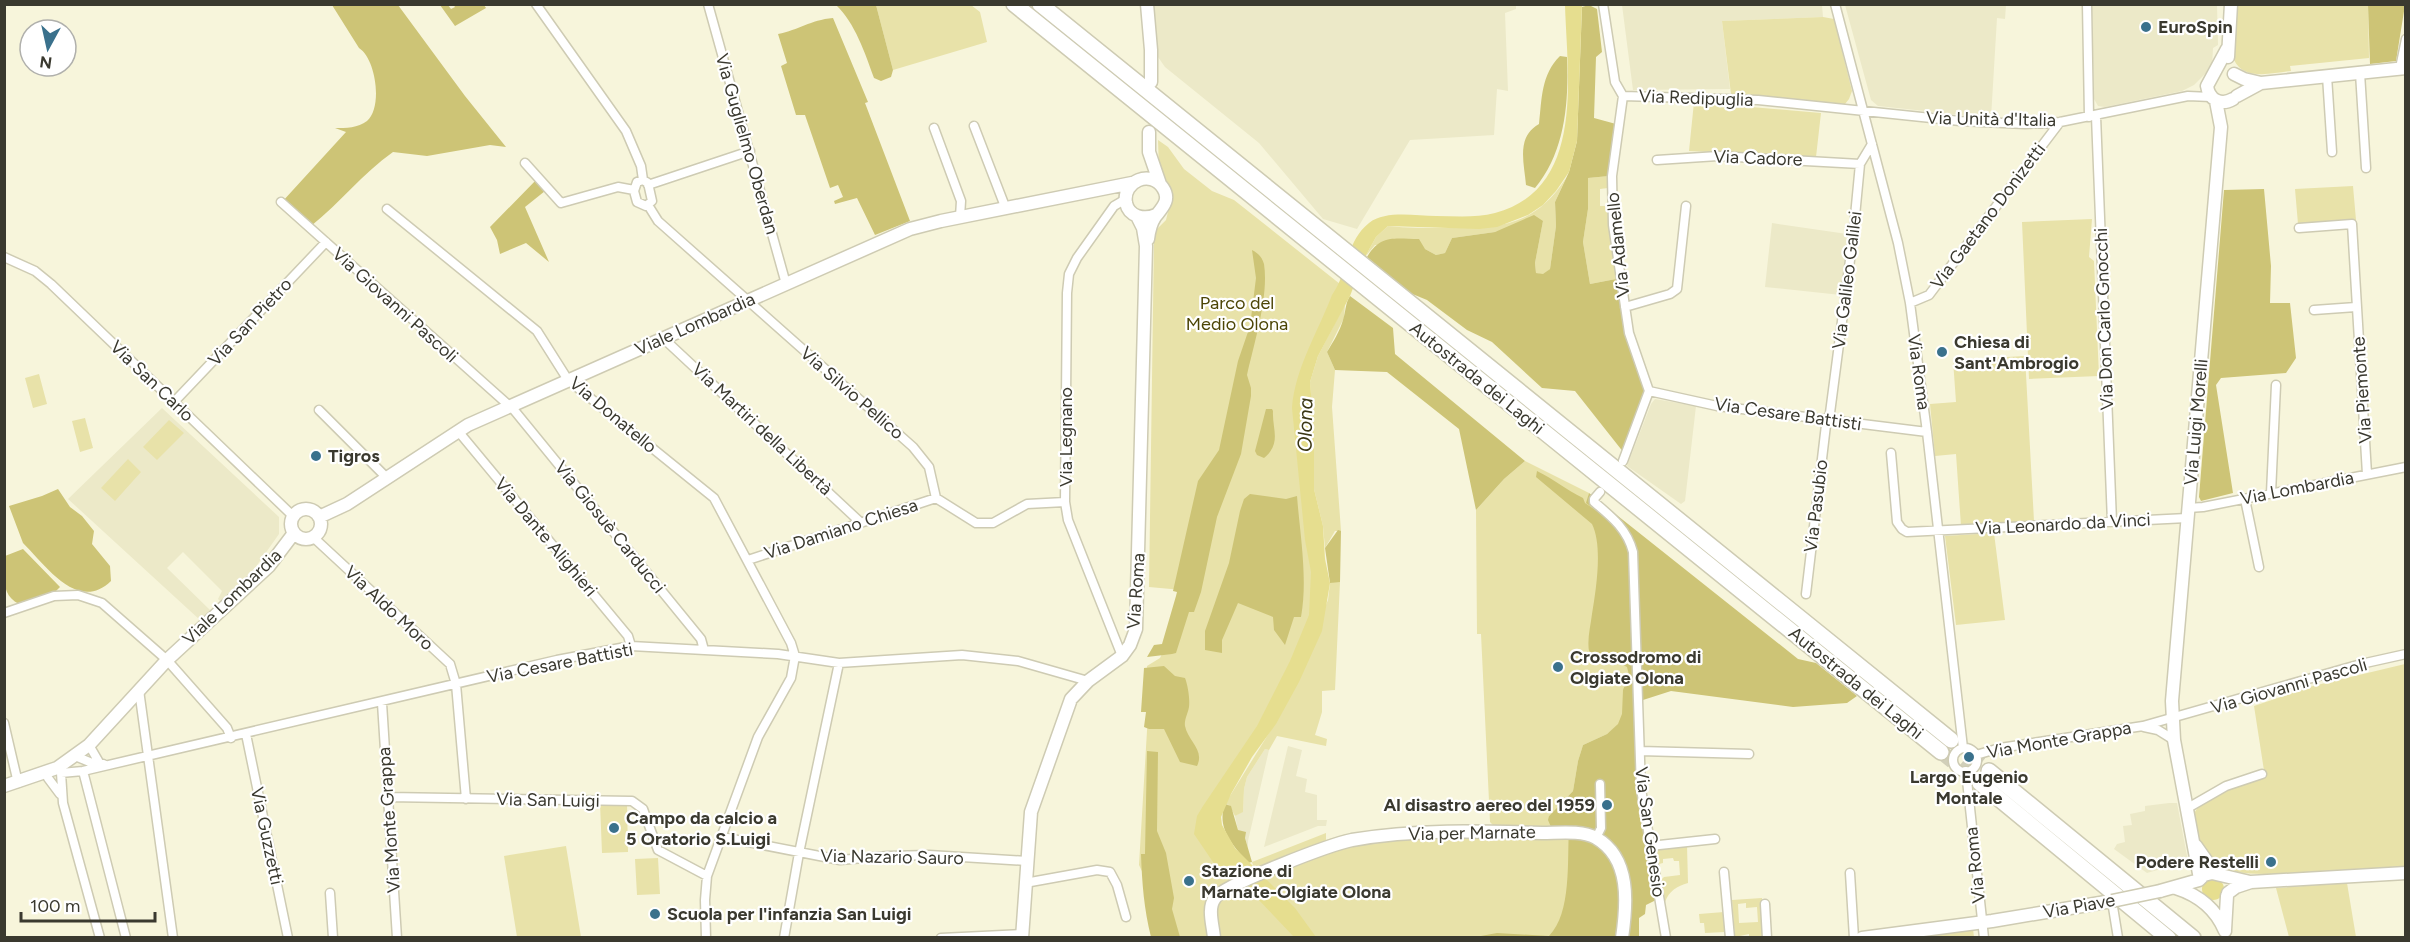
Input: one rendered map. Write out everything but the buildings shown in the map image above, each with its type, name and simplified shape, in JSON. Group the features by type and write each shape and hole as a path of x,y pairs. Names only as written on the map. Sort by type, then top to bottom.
{"highway":[{"name":"Autostrada dei Laghi","path":"1014,4 1323,254 1368,280"},
{"name":"Autostrada dei Laghi","path":"1040,4 1323,233 1368,280 1952,747"},
{"path":"2168,938 1984,777 2193,938"}],"street":[{"path":"536,4 626,130 652,201 648,205"},
{"name":"Via Guglielmo Oberdan","path":"708,4 786,284"},
{"path":"1147,4 1151,50 1149,81"},
{"name":"Via Redipuglia","path":"1603,4 1615,82 1623,96 1758,100 1863,111"},
{"name":"Via Roma","path":"1835,4 1898,243 1910,303 1938,530 1952,747"},
{"name":"Via Don Carlo Gnocchi","path":"2087,4 2112,522"},
{"path":"2231,4 2227,49 2233,73 2239,82 2235,98"},
{"path":"2211,77 2225,70 2244,80 2261,83 2403,68 2406,39"},
{"path":"2211,77 2227,49"},
{"path":"2360,73 2366,168"},
{"path":"2327,76 2332,152"},
{"name":"Via Unità d'Italia","path":"2188,96 2211,77"},
{"name":"Via Luigi Morelli","path":"2199,880 2172,717 2221,127 2214,99 2208,91 2211,77"},
{"path":"2214,99 2224,103 2261,83"},
{"name":"Via Adamello","path":"1623,96 1612,176 1613,225 1629,333 1649,391"},
{"name":"Via Unità d'Italia","path":"1863,111 1980,123 2060,122 2188,96 2214,99"},
{"name":"Via Luigi Morelli","path":"2221,127 2235,98"},
{"name":"Via Gaetano Donizetti","path":"1910,303 1929,295 2060,122"},
{"path":"974,126 1006,208"},
{"path":"934,128 961,201 960,217"},
{"path":"1149,132 1149,152 1160,184"},
{"name":"Via Galileo Galilei","path":"1829,419 1853,237 1860,164 1872,144"},
{"path":"525,163 561,203 618,187 634,190 637,182 646,182 750,151"},
{"path":"1149,152 1134,182 1128,188 1131,209 1150,218 1156,215"},
{"name":"Via Cadore","path":"1657,160 1718,156 1860,164"},
{"path":"1134,182 1145,178 1160,184"},
{"name":"Viale Lombardia","path":"313,537 301,538 294,533 291,522 299,510 311,510 319,517 347,504 458,431 910,229 1134,182"},
{"name":"Via Roma","path":"1146,246 1156,215 1161,211 1166,199 1160,184"},
{"name":"Via Silvio Pellico","path":"634,190 638,202 641,205 648,205 658,221 914,447 929,467 936,498"},
{"name":"Viale Lombardia","path":"1094,192 1113,194 1131,209"},
{"name":"Via Giovanni Pascoli","path":"281,202 510,407"},
{"name":"Via Legnano","path":"1122,656 1068,520 1065,502 1068,282 1072,266 1114,206 1131,209"},
{"path":"1625,307 1670,294 1677,289 1686,206"},
{"name":"Via Donatello","path":"387,209 537,331 568,380 714,498 748,560 795,656"},
{"name":"Via Roma","path":"1022,936 1031,812 1071,699 1088,681 1122,656 1130,645 1137,617 1146,246 1143,228 1131,209"},
{"name":"Via Piemonte","path":"2299,228 2352,224 2367,474"},
{"name":"Via San Pietro","path":"174,402 326,242"},
{"name":"Via San Carlo","path":"4,257 35,271 51,284 293,516"},
{"path":"2314,310 2356,307"},
{"name":"Via Martiri della Libertà","path":"663,338 859,521"},
{"path":"2271,493 2276,385"},
{"path":"1623,460 1649,391"},
{"name":"Via Cesare Battisti","path":"1649,391 1717,405 1927,432"},
{"name":"Via Giosuè Carducci","path":"510,407 701,639 704,650"},
{"path":"319,410 386,477"},
{"name":"Via Pasubio","path":"1806,594 1826,424 1829,419"},
{"name":"Via Dante Alighieri","path":"458,431 628,636 631,646"},
{"name":"Via Leonardo da Vinci","path":"1891,453 1898,525 1910,532 2112,522 2188,513"},
{"name":"Via Lombardia","path":"2188,513 2203,507 2406,467"},
{"name":"Via San Genesio","path":"1600,492 1594,502 1615,519 1630,542 1633,552 1641,789 1666,938"},
{"name":"Via Damiano Chiesa","path":"748,560 859,521 936,498 976,523 993,523 1027,504 1065,502"},
{"path":"2245,499 2259,567"},
{"path":"313,537 321,526 319,517"},
{"name":"Viale Lombardia","path":"4,786 48,778 61,773 167,660 269,566 294,533"},
{"name":"Via Aldo Moro","path":"313,537 448,662 456,684"},
{"path":"4,613 54,596 78,595 102,603 167,660"},
{"name":"Via Cesare Battisti","path":"61,773 83,771 105,764 382,703 557,660 631,646 795,656 839,663 962,655 1018,661 1088,681"},
{"name":"Via Giovanni Pascoli","path":"2172,717 2189,715 2357,665 2406,654"},
{"path":"706,938 707,876 758,737 791,678 795,656"},
{"name":"Viale Lombardia","path":"167,660 227,728 231,738"},
{"path":"784,938 799,853 839,663"},
{"path":"456,684 466,799"},
{"path":"139,690 172,938"},
{"name":"Via Monte Grappa","path":"382,703 397,938"},
{"name":"Via Monte Grappa","path":"1976,755 2000,748 2144,726 2172,717"},
{"path":"4,723 18,783"},
{"name":"Via Monte Grappa","path":"2144,726 2158,730 2174,740"},
{"name":"Via Guzzetti","path":"246,734 288,938"},
{"path":"88,745 105,764"},
{"path":"1952,747 1971,749 1976,755 1975,766 1966,771 1958,770 1953,759 1956,752 1952,747"},
{"path":"1640,751 1749,754"},
{"name":"Viale Lombardia","path":"18,783 57,768 77,757"},
{"name":"Via Cesare Battisti","path":"77,757 105,764"},
{"path":"83,771 126,938"},
{"name":"Via Roma","path":"1966,771 1984,938"},
{"path":"61,773 63,803"},
{"path":"2186,809 2226,786 2262,774"},
{"path":"48,778 63,803 100,938"},
{"path":"1600,784 1601,828 1596,838 1616,860 1624,881 1626,895 1622,938"},
{"name":"Via San Luigi","path":"388,797 632,801 643,809 658,850 707,876"},
{"name":"Via per Marnate","path":"1214,938 1212,904 1217,895 1227,887 1349,841 1394,834 1491,831 1578,833 1596,838"},
{"name":"Via Nazario Sauro","path":"722,837 840,860 929,855 1027,861"},
{"path":"1650,846 1715,838"},
{"path":"2192,840 2218,875 2227,882 2225,935"},
{"path":"1025,883 1097,870 1110,872 1126,917"},
{"path":"1724,872 1730,938"},
{"path":"1850,873 1854,938"},
{"path":"2176,888 2202,900 2218,904 2236,887 2251,882 2406,873"},
{"name":"Via Piave","path":"1862,938 2109,905 2176,888 2199,880 2208,874 2218,875"},
{"path":"2218,875 2251,882"},
{"path":"2199,880 2196,887 2202,900 2216,915 2225,935"},
{"path":"330,893 333,938"},
{"path":"1765,904 1767,938"},
{"path":"2109,905 2118,938"},
{"path":"941,938 1022,936"}],"shaded area":[{"path":"453,4 484,5 486,8 455,26 440,5 448,5 451,9 455,7"},
{"path":"332,5 398,5 506,147 490,145 427,156 393,152 311,226 282,202 346,132 335,128 348,128 367,121 372,114 376,95 370,62"},
{"path":"836,5 876,5 893,70 891,77 881,81 874,78 854,29"},
{"path":"1154,5 1516,5 1516,9 1505,13 1508,91 1497,89 1494,135 1410,140 1357,229 1323,219 1259,143 1165,67 1158,57"},
{"path":"1589,5 1597,9 1602,52 1596,57 1594,118 1616,124 1609,176 1588,178 1588,209 1583,242 1590,284 1616,279 1626,336 1646,392 1624,453 1575,391 1542,388 1492,342 1467,330 1427,300 1410,293 1367,257 1378,244 1389,239 1419,239 1425,249 1436,255 1445,253 1452,238 1495,232 1534,215 1543,221 1535,263 1536,273 1543,274 1550,269 1556,226 1555,202 1569,172 1577,141 1582,7"},
{"path":"1622,5 1822,5 1823,17 1722,21 1730,89 1633,90"},
{"path":"1845,5 2006,5 2005,19 1997,18 1991,118 1878,106 1871,100"},
{"path":"2092,5 2217,5 2218,45 2213,48 2212,67 2194,85 2182,91 2105,107 2098,106 2094,99"},
{"path":"2368,5 2405,5 2396,61 2370,64"},
{"path":"833,18 868,102 865,103 910,221 875,235 857,198 835,204 834,201 843,197 838,185 830,188 805,115 796,115 781,66 787,63 778,34"},
{"path":"1560,56 1567,57 1567,92 1563,126 1553,159 1535,188 1526,185 1524,143 1532,129 1539,124 1546,79"},
{"path":"538,178 545,191 525,207 549,262 526,243 500,254 497,240 490,227"},
{"path":"2264,189 2271,266 2270,303 2290,303 2296,358 2286,373 2221,378 2216,385 2233,493 2201,501 2199,497 2224,190"},
{"path":"1772,223 1847,234 1841,295 1765,287"},
{"path":"1252,250 1262,259 1265,277 1260,320 1247,375 1251,396 1241,454 1217,517 1201,592 1194,612 1189,612 1176,653 1147,657 1154,645 1162,644 1177,592 1173,591 1198,481 1219,450 1238,361 1250,326 1256,278"},
{"path":"1350,296 1393,328 1395,354 1525,461 1504,479 1476,510 1459,429 1387,372 1335,370 1327,352 1340,328"},
{"path":"1655,399 1696,406 1685,501 1681,504 1627,466"},
{"path":"162,408 279,517 279,534 255,568 220,601 218,599 222,591 183,552 167,568 210,610 200,620 68,499"},
{"path":"1266,409 1273,411 1275,436 1273,447 1264,458 1257,455 1255,451"},
{"path":"1537,471 1583,498 1585,503 1597,511 1586,503 1589,493 1798,659 1816,663 1857,696 1847,703 1793,707 1671,691 1643,700 1640,705 1640,789 1656,900 1646,905 1645,914 1639,918 1639,937 1470,938 1497,933 1549,936 1556,926 1562,914 1567,886 1569,829 1551,827 1549,816 1573,791 1583,745 1607,734 1618,724 1622,714 1623,690 1629,675 1627,667 1619,663 1592,661 1590,655 1589,638 1598,556 1592,524 1536,477"},
{"path":"58,489 70,507 82,516 94,531 92,544 110,566 111,581 99,589 87,592 63,583 23,543 9,506"},
{"path":"1250,494 1286,499 1297,496 1304,572 1301,617 1294,617 1285,645 1274,630 1273,617 1238,603 1222,640 1222,653 1205,650 1205,631 1229,563 1240,511 1244,499"},
{"path":"1338,530 1341,531 1340,582 1330,583 1325,548"},
{"path":"23,549 60,587 56,591 19,604 6,590 5,556"},
{"path":"1164,666 1175,676 1185,678 1186,681 1189,704 1185,726 1198,750 1197,766 1180,762 1164,729 1144,727 1146,712 1141,712 1144,668"},
{"path":"1288,746 1302,750 1296,776 1307,779 1305,792 1317,795 1317,820 1327,820 1326,826 1318,826 1264,847"},
{"path":"1265,749 1269,750 1248,848 1245,838 1238,830 1235,816 1243,811 1247,777"},
{"path":"1147,751 1158,752 1157,831 1166,853 1174,898 1172,909 1180,937 1151,937 1147,916 1141,854 1145,854"},
{"path":"2177,803 2188,861 2147,873 2114,849 2117,844 2125,842 2123,826 2132,825 2130,814 2145,811 2145,806"},
{"path":"1225,804 1231,806 1238,830 1246,832 1245,838 1252,862 1248,863 1237,850 1224,828"}],"green space":[{"path":"876,5 971,5 980,12 987,42 893,70"},
{"path":"2236,5 2368,5 2369,58 2290,66 2291,71 2267,74 2244,71 2234,60"},
{"path":"1823,17 1834,19 1852,91 1845,104 1731,94 1722,21"},
{"path":"1694,102 1821,113 1816,157 1689,151"},
{"name":"Parco del Medio Olona","path":"1158,140 1168,147 1184,169 1212,191 1234,200 1340,284 1305,373 1321,592 1291,669 1201,826 1254,869 1252,862 1326,833 1326,840 1346,834 1576,834 1612,937 1169,937 1167,924 1139,865 1148,714 1147,666 1160,658 1174,629 1182,590 1149,587 1154,240 1156,230 1166,220 1172,196 1159,171"},
{"path":"1609,176 1608,188 1600,189 1600,206 1608,206 1616,279 1590,284 1583,242 1588,209 1588,178"},
{"path":"1566,178 1555,202 1556,226 1550,269 1543,275 1536,273 1535,263 1543,221 1495,232 1452,238 1445,253 1436,255 1425,249 1375,245 1365,257 1376,237 1388,226 1463,228 1513,222 1541,207 1554,195"},
{"path":"2353,186 2356,220 2298,224 2295,189"},
{"path":"2092,219 2089,257 2094,261 2099,376 2029,379 2022,222"},
{"path":"1345,304 1344,318 1327,352 1335,370 1332,407 1341,531 1335,531 1325,548 1323,526 1314,489 1310,382 1318,356"},
{"path":"2025,356 2034,521 1961,526 1956,454 1935,456 1930,404 1956,402 1953,360"},
{"path":"39,374 47,404 33,408 25,378"},
{"path":"85,418 93,448 80,452 72,421"},
{"path":"169,420 184,433 157,460 143,447"},
{"path":"128,459 141,472 115,501 101,488"},
{"name":"Crossodromo di Olgiate Olona","path":"1525,461 1589,493 1587,503 1616,530 1634,712 1607,734 1583,745 1573,791 1549,816 1551,827 1495,827 1490,822 1481,634 1477,634 1476,510 1504,479"},
{"path":"1994,533 2005,620 1956,625 1945,536"},
{"path":"1340,582 1335,690 1322,691 1322,712 1315,735 1327,739 1326,746 1277,736 1269,750 1265,749 1247,777 1243,812 1235,816 1229,805 1225,804 1282,712 1328,600 1330,583"},
{"path":"2405,664 2405,866 2311,873 2258,874 2224,868 2208,855 2196,831 2194,815 2198,808 2214,796 2265,777 2254,706 2313,686"},
{"name":"Campo da calcio a 5 Oratorio S.Luigi","path":"600,803 627,804 628,852 602,853"},
{"path":"1687,845 1688,883 1674,889 1665,902 1662,879 1680,875 1679,861 1674,861 1673,858 1663,859 1663,863 1659,864 1656,849"},
{"path":"566,846 581,937 517,937 504,856"},
{"path":"658,858 660,894 637,895 635,859"},
{"path":"2347,883 2356,937 2289,937 2276,888"},
{"path":"1762,898 1765,937 1749,937 1749,934 1735,937 1732,900","holes":["1746,903 1746,908 1757,907 1758,922 1739,923 1738,904"]},
{"path":"1724,912 1725,932 1705,933 1704,923 1700,923 1699,914"},
{"path":"1973,929 1974,937 1897,938"}],"water":[{"name":"Olona","path":"1565,5 1582,5 1577,141 1569,172 1543,205 1528,215 1497,227 1479,229 1388,226 1376,237 1365,257 1350,296 1318,356 1310,382 1314,430 1314,489 1323,526 1325,559 1330,583 1322,631 1299,682 1276,724 1252,757 1221,817 1222,825 1235,848 1295,908 1316,937 1294,937 1255,896 1215,865 1194,834 1197,816 1257,726 1290,661 1309,615 1311,572 1305,540 1292,408 1298,379 1351,248 1361,230 1369,223 1392,215 1480,216 1495,213 1524,200 1545,180 1558,155 1565,127 1568,64"},
{"path":"2213,878 2221,881 2224,889 2221,897 2213,900 2205,897 2202,889 2205,881"}],"tunnel":[{"path":"1951,740 1989,771"},
{"path":"1941,752 1980,783"}],"place":[{"name":"EuroSpin","path":"2146,27"},
{"name":"Chiesa di Sant'Ambrogio","path":"1942,352"},
{"name":"Tigros","path":"316,456"},
{"name":"Crossodromo di Olgiate Olona","path":"1558,667"},
{"name":"Largo Eugenio Montale","path":"1969,757"},
{"name":"Al disastro aereo del 1959","path":"1607,805"},
{"name":"Campo da calcio a 5 Oratorio S.Luigi","path":"614,828"},
{"name":"Podere Restelli","path":"2271,862"},
{"name":"Stazione di Marnate-Olgiate Olona","path":"1189,881"},
{"name":"Scuola per l'infanzia San Luigi","path":"655,914"}]}
